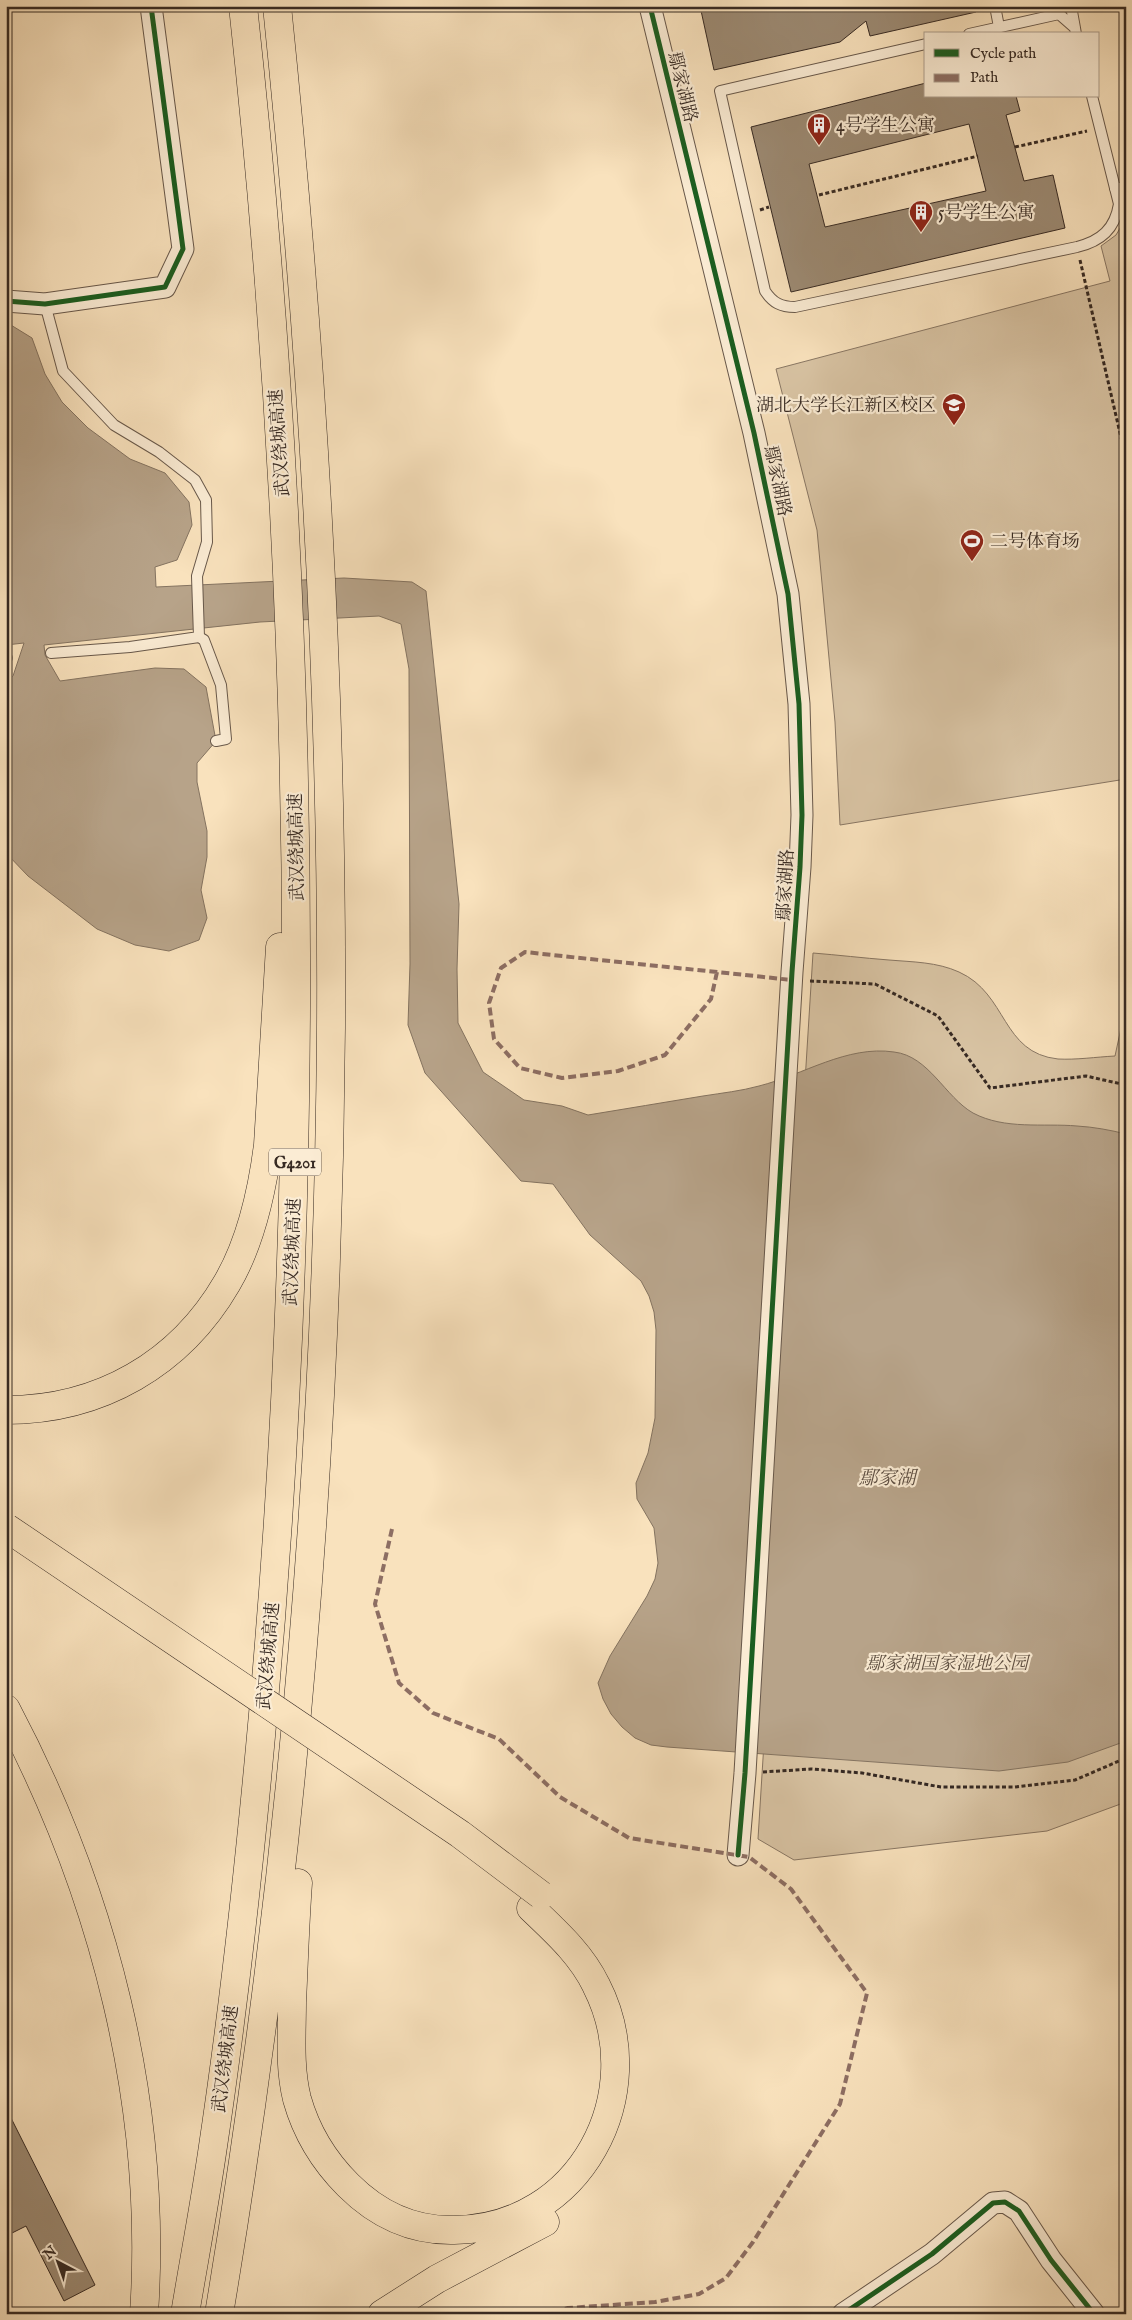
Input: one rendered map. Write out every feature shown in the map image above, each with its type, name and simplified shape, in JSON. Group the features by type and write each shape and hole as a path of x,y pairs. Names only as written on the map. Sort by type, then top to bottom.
{"highway":[{"name":"武汉绕城高速","path":"186,2314 212,2152 244,1909 271,1625 282,1472 294,1204 297,892 291,656 280,440 243,6"},
{"name":"武汉绕城高速","path":"219,2314 246,2158 262,2035 294,1742 317,1442 324,1320 331,1039 328,754 312,418 277,6"},
{"path":"6,1410 57,1405 100,1394 120,1386 158,1361 192,1330 227,1283 251,1227 259,1198 268,1145 280,960 291,656"},
{"path":"6,1548 294,1742 450,1848 536,1901 595,1983 609,2020 615,2062 614,2084 610,2106 598,2139 580,2169 556,2194 528,2214 508,2222 480,2229 446,2231 416,2226 388,2216 366,2201 341,2178 315,2143 297,2100 291,2063 295,1927 317,1678 317,1442"},
{"path":"7,1528 460,1834 536,1901 586,1940 610,1974 619,1995 630,2037 632,2061 626,2110 604,2163 593,2179 567,2206 552,2218 514,2240 436,2279 382,2314"},
{"path":"6,1709 41,1778 72,1851 99,1934 116,1998 128,2053 141,2147 145,2223 144,2314"}],"street":[{"path":"6,301 45,304 165,287 183,249 151,6"},
{"name":"鄢家湖路","path":"650,6 754,434 788,594 799,704 802,815 800,876 791,976 745,1773 738,1855"},
{"path":"842,2314 932,2254 994,2203 1005,2202 1019,2211 1051,2260 1094,2314"}],"lane":[{"path":"995,6 999,27"},
{"path":"1049,6 1076,31"},
{"path":"1071,6 1076,31"},
{"path":"978,32 1059,14"},
{"path":"924,44 720,91 765,291 771,301 779,305 795,307 1077,247 1100,239 1117,218 1121,188 1100,128 1092,98"},
{"path":"45,304 63,371 114,424 159,452 195,480 206,500 207,542 197,576 199,638"},
{"path":"51,653 130,647 199,638 204,640 221,685 226,739 216,741"}],"path":[{"path":"1015,148 1100,128"},
{"path":"818,195 978,156"},
{"path":"1077,247 1126,459"},
{"path":"791,976 875,984 938,1016 990,1088 1086,1076 1126,1086"},
{"path":"745,1773 811,1769 862,1773 941,1787 1015,1786 1075,1780 1126,1758"}],"green space":[{"name":"二号体育场","path":"1126,218 1126,779 840,825 835,722 817,530 776,369 1110,281 1101,246 1116,235"},
{"name":"鄢家湖","path":"813,953 925,963 959,972 975,982 987,994 1015,1035 1025,1046 1039,1054 1058,1059 1115,1056 1126,1005 1126,1802 1047,1831 794,1860 758,1839"}],"water":[{"name":"鄢家湖","path":"6,322 32,338 45,374 62,402 88,428 130,459 165,473 189,502 192,525 177,560 155,567 156,587 344,578 412,582 426,591 459,904 458,1023 483,1072 524,1100 562,1106 588,1115 745,1089 776,1081 842,1057 877,1051 894,1052 906,1055 917,1061 963,1106 985,1118 1011,1124 1090,1127 1126,1134 1126,1741 1068,1762 999,1771 651,1745 635,1738 611,1714 603,1699 598,1683 610,1656 647,1596 655,1579 658,1563 654,1528 637,1499 636,1483 648,1453 655,1418 656,1330 654,1312 649,1296 641,1281 590,1235 553,1184 521,1181 425,1073 408,1025 410,964 409,669 401,624 379,616 260,622 44,645 45,655 60,681 155,668 184,669 206,687 216,741 197,763 197,782 207,831 207,857 201,890 207,918 199,940 169,951 135,945 97,929 28,876 6,853 6,683 13,676 24,643 6,645"}],"building":[{"path":"700,6 975,6 976,12 870,36 866,21 840,42 714,70"},
{"path":"924,84 924,98 1017,98 1020,111 1006,115 1024,181 1053,175 1065,228 791,292 751,127","holes":["969,124 986,191 825,227 809,164"]},
{"path":"6,2108 95,2285 64,2301 26,2226 6,2236"}],"marked path":[{"path":"717,972 711,999 665,1055 618,1071 562,1078 520,1068 494,1039 489,1003 501,968 525,952 625,963 691,969 791,980"},
{"path":"392,1529 375,1604 399,1683 433,1713 499,1739 560,1797 629,1838 749,1857 791,1889 867,1993 840,2104 753,2242 726,2278 699,2294 655,2302 568,2308 551,2314"}],"cycle path":[{"path":"6,301 45,304 165,287 183,249 151,6"},
{"path":"650,6 754,433 788,594 799,704 802,815 800,867 792,972 745,1773 738,1855"},
{"path":"843,2314 932,2254 993,2203 1005,2202 1019,2211 1051,2260 1094,2314"}],"place":[{"name":"4号学生公寓","path":"819,146"},
{"name":"5号学生公寓","path":"921,233"},
{"name":"湖北大学长江新区校区","path":"954,426"},
{"name":"二号体育场","path":"972,562"}],"park label":[{"name":"鄢家湖国家湿地公园","path":"947,1663"}]}
